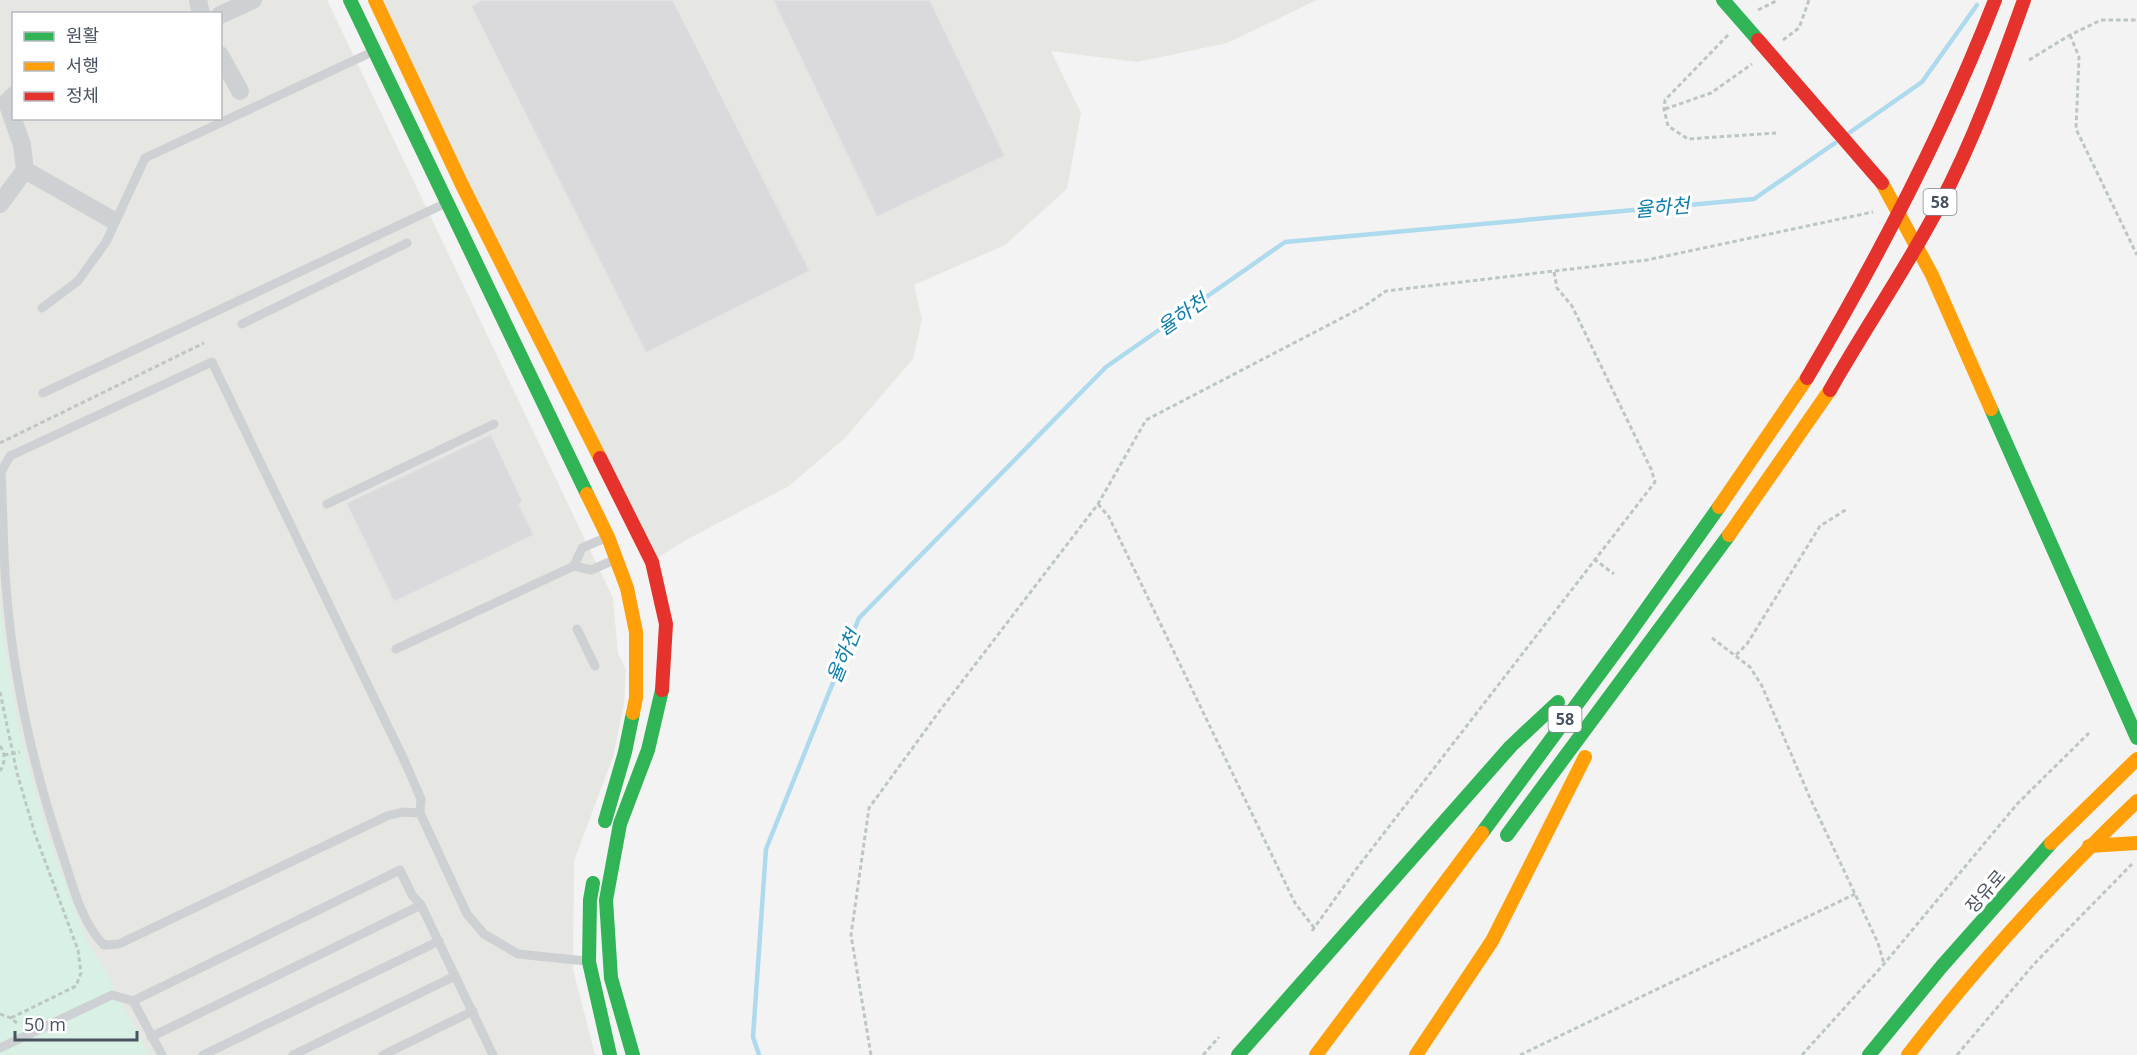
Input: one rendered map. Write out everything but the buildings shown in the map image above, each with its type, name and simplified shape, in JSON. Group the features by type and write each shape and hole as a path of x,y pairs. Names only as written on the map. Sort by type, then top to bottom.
{"main road":[{"path":"350,0 608,537 627,588 636,632 636,698 625,752 603,830"},
{"path":"375,0 463,187 652,562 666,624 663,685 648,750 620,824 606,900 611,978 633,1055"},
{"path":"1723,0 1881,183 1932,275 2137,738"},
{"name":"58","path":"1316,1055 1618,646 1807,378 1886,243 1937,141 1973,61 1995,0"},
{"name":"58","path":"1500,843 1623,682 1781,463 1830,390 1924,233 1966,150 2024,0"},
{"path":"1238,1055 1511,746 1618,646"},
{"path":"1416,1055 1492,941 1623,682"},
{"name":"장유로","path":"1869,1055 1942,966 2047,847 2137,759"},
{"path":"1908,1055 1944,1007 2089,846 2137,801"},
{"path":"2089,846 2137,843"},
{"path":"596,865 590,900 589,962 610,1055"}],"street":[{"path":"222,14 253,0"},
{"path":"222,59 240,91"},
{"path":"7,99 12,114"},
{"path":"0,204 25,170 22,145 14,120"},
{"path":"25,170 111,219"}],"lane":[{"path":"42,308 78,281 106,242 145,158 374,51"},
{"path":"44,393 446,203"},
{"path":"242,324 407,243"},
{"path":"420,813 404,812 387,816 119,944 104,945 94,935 70,877 45,799 25,716 6,587 1,472 10,456 212,362 405,762 421,799 420,813 467,914 484,934 518,954 589,962"},
{"path":"327,504 494,424"},
{"path":"574,566 582,548 608,537"},
{"path":"396,649 574,566 591,570 616,559"},
{"path":"577,629 595,666"},
{"path":"0,1048 112,995 133,1001 400,870 412,895 421,905 492,1052 480,1055"},
{"path":"151,1037 421,905"},
{"path":"203,1055 439,941"},
{"path":"293,1055 455,976"},
{"path":"133,1001 162,1055"},
{"path":"383,1055 473,1011"}],"path":[{"path":"1776,134 1688,139 1668,126 1664,109 1665,100 1715,50 1740,20 1778,0"},
{"path":"1782,41 1799,28 1809,0"},
{"path":"2025,64 2034,55 2101,20 2137,20"},
{"path":"2070,35 2079,57 2076,129 2137,255"},
{"path":"1664,109 1711,93 1758,60"},
{"path":"871,1055 850,935 869,808 938,713 1098,504 1146,420 1364,307 1386,291 1647,260 1894,207"},
{"path":"1308,937 1357,868 1593,559 1655,482 1652,469 1572,306 1557,288 1554,272"},
{"path":"0,443 204,343"},
{"path":"1098,504 1108,517 1295,903 1315,929"},
{"path":"1736,655 1747,644 1820,526 1847,509"},
{"path":"1593,559 1614,574"},
{"path":"1712,638 1750,667 1762,686 1810,798 1878,943 1884,964"},
{"path":"0,692 13,753 35,834 78,950 81,973 76,986 11,1018"},
{"path":"1802,1055 1884,964 2018,803 2089,734"},
{"path":"0,746 4,755 0,771"},
{"path":"4,755 33,754"},
{"path":"1957,1055 2034,964 2137,859"},
{"path":"1520,1055 1855,894"},
{"path":"0,1014 11,1018 23,1029"},
{"path":"1203,1055 1219,1037"}],"shaded area":[{"path":"0,0 327,0 613,598 618,654 626,669 624,704 613,757 574,861 573,969 595,1055 0,1055"},
{"path":"382,0 1317,0 1227,43 1137,62 1051,51 1081,113 1067,189 1005,245 914,285 922,319 913,359 844,439 789,486 686,540 649,563"}],"green space":[{"path":"0,604 5,649 20,734 47,833 87,941 114,985 113,987 150,1055 0,1055"}],"waterway":[{"name":"율하천","path":"1849,133 1922,82 1977,5"},
{"name":"율하천","path":"759,1055 753,1037 766,849 859,618 1106,367 1285,242 1754,199 1835,143"}],"traffic: fast":[{"path":"350,0 587,494"},
{"path":"1723,0 1758,40"},
{"path":"1991,409 2137,738"},
{"path":"1482,833 1719,507"},
{"path":"1507,835 1729,535"},
{"path":"633,1055 611,978 606,900 620,824 648,750 662,690"},
{"path":"1238,1055 1511,746 1558,702"},
{"path":"605,821 625,752 633,713"},
{"path":"1869,1055 1942,966 2051,843"},
{"path":"593,883 590,900 589,962 610,1055"}],"traffic: slow":[{"path":"375,0 463,187 600,458"},
{"path":"1882,183 1932,275 1991,409"},
{"path":"1719,507 1807,378"},
{"path":"1729,535 1830,390"},
{"path":"587,494 608,537 627,588 636,632 636,698 633,713"},
{"path":"1416,1055 1492,941 1585,757"},
{"path":"2051,843 2137,759"},
{"path":"1908,1055 2018,924 2076,861 2137,801"},
{"path":"1316,1055 1482,833"},
{"path":"2089,846 2137,843"}],"traffic: jam":[{"path":"1807,378 1860,286 1909,193 1954,98 1995,0"},
{"path":"1830,390 1913,253 1952,181 1985,104 2024,0"},
{"path":"1758,40 1882,183"},
{"path":"600,458 652,562 666,624 662,690"}]}
